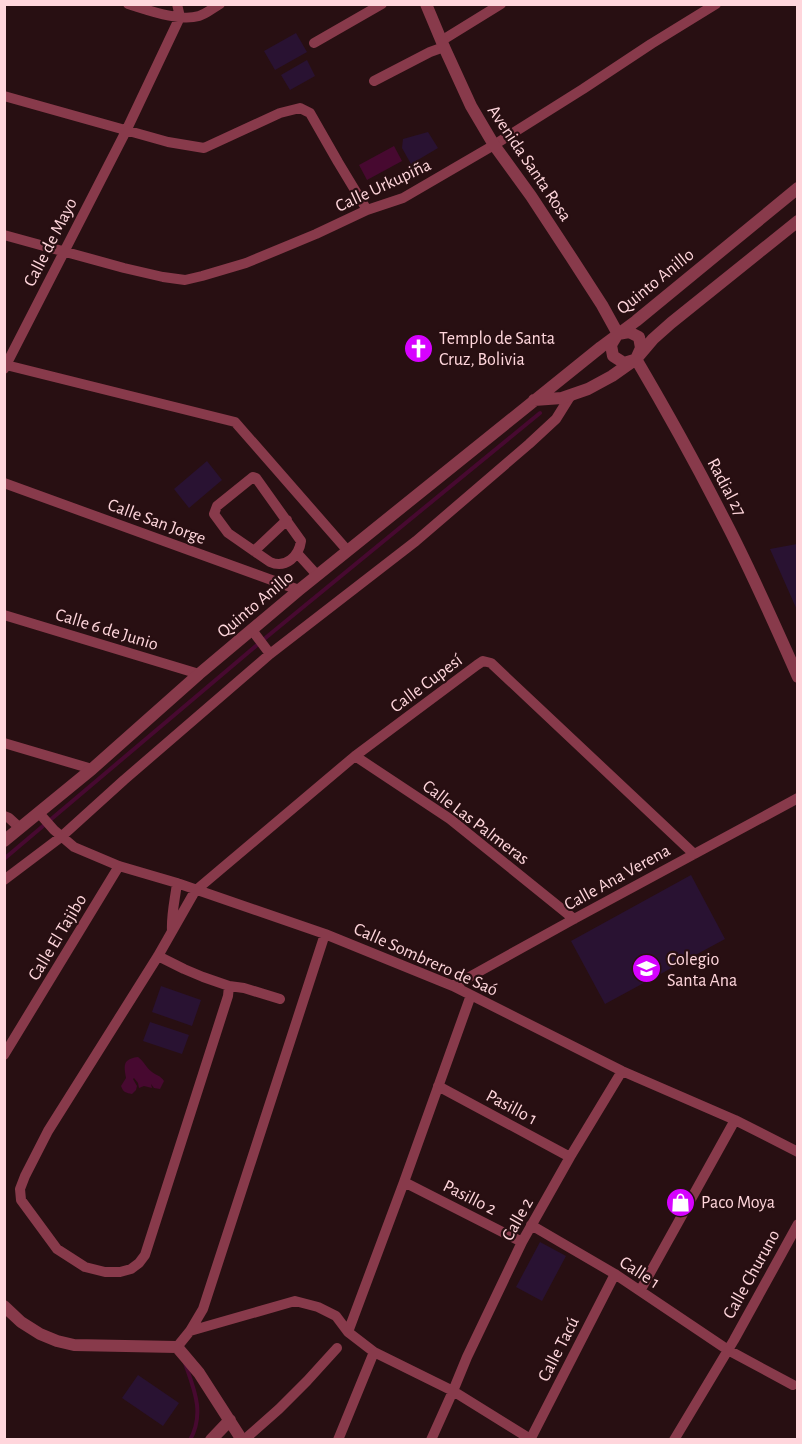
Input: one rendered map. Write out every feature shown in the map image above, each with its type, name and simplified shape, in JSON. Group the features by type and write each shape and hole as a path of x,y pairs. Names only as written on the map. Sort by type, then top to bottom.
{"street":[{"path":"128,4 180,18 198,16 220,4"},
{"path":"177,4 180,18"},
{"path":"314,43 382,4"},
{"name":"Avenida Santa Rosa","path":"426,4 471,106 494,145 531,196 602,305 618,334"},
{"path":"375,81 430,52 501,4"},
{"name":"Calle Urkupiña","path":"4,235 163,277 185,279 246,263 367,210 403,198 494,145 716,4"},
{"name":"Calle de Mayo","path":"5,367 126,130 180,18"},
{"path":"4,96 168,142 204,148 280,113 300,108 310,112 367,210"},
{"name":"Quinto Anillo","path":"4,841 40,814 199,674 254,633 299,590 347,550 636,321 798,188"},
{"path":"534,400 562,398 588,389 612,376 636,359 671,323 798,221"},
{"name":"Radial 27","path":"618,334 629,332 639,337 641,348 636,359 724,517 798,677"},
{"path":"618,334 611,345 613,356 624,363 636,359"},
{"path":"5,367 235,422 347,550"},
{"path":"4,880 57,833 124,780 269,652 416,541 556,419 571,395"},
{"path":"253,477 301,541 297,553 288,562 277,565 254,551 228,533 214,514 217,506 253,477"},
{"name":"Calle San Jorge","path":"4,483 299,590"},
{"path":"254,551 287,520"},
{"path":"297,553 317,575"},
{"name":"Calle 6 de Junio","path":"4,615 199,674"},
{"path":"254,633 269,652"},
{"name":"Calle Cupesí","path":"229,986 228,996 145,1255 131,1269 120,1272 105,1272 85,1267 57,1249 21,1200 20,1189 48,1131 158,956 195,891 355,756 477,665 483,661 491,663 694,854"},
{"path":"4,743 92,769"},
{"name":"Calle Las Palmeras","path":"355,756 450,819 574,919"},
{"name":"Calle Ana Verena","path":"453,986 798,798"},
{"name":"Calle Sombrero de Saó","path":"40,814 74,847 120,866 325,934 453,986 622,1071 735,1119 798,1152"},
{"path":"4,816 20,828"},
{"name":"Calle El Tajibo","path":"4,1055 120,866"},
{"path":"172,931 171,917 177,884"},
{"path":"177,1347 190,1331 202,1310 209,1291 325,934"},
{"path":"158,956 184,969 229,986 280,999"},
{"path":"348,1332 471,995"},
{"name":"Calle 2","path":"431,1440 467,1357 522,1242 622,1071"},
{"name":"Pasillo 1","path":"438,1086 570,1157"},
{"path":"640,1291 735,1119"},
{"name":"Pasillo 2","path":"404,1182 522,1242"},
{"name":"Calle Churuno","path":"674,1440 731,1345 798,1224"},
{"name":"Calle 1","path":"531,1225 615,1274 793,1385"},
{"name":"Calle Tacú","path":"531,1439 615,1274"},
{"path":"190,1331 295,1301 318,1307 336,1316 348,1332 374,1352 453,1391 531,1439"},
{"path":"4,1306 21,1322 40,1334 65,1343 92,1346 177,1347 199,1373 243,1440 279,1409 337,1348"},
{"path":"338,1440 374,1352"},
{"path":"211,1440 230,1419"}],"shaded area":[{"path":"296,33 307,52 275,70 264,51"},
{"path":"307,60 315,76 290,90 281,75"},
{"path":"428,132 438,148 411,164 402,148 403,139"},
{"path":"394,146 402,161 367,180 359,165"},
{"path":"207,461 222,480 189,508 174,489"},
{"path":"798,544 797,610 770,549"},
{"path":"691,875 725,939 605,1004 571,941"},
{"path":"161,986 201,1000 192,1026 152,1012"},
{"path":"150,1022 189,1035 182,1054 143,1041"},
{"path":"138,1057 164,1081 160,1089 154,1088 151,1084 152,1088 144,1086 139,1088 134,1078 136,1090 132,1094 123,1090 121,1086 126,1078 125,1064 129,1059"},
{"path":"540,1242 566,1256 542,1301 516,1287"},
{"path":"138,1375 179,1403 163,1426 122,1398"}],"waterway":[{"path":"4,859 269,635 540,413"},
{"path":"185,1363 197,1411 197,1420 190,1440"}],"place":[{"name":"Templo de Santa Cruz, Bolivia","path":"418,348"},
{"name":"Colegio Santa Ana","path":"646,969"},
{"name":"Paco Moya","path":"680,1202"}]}
